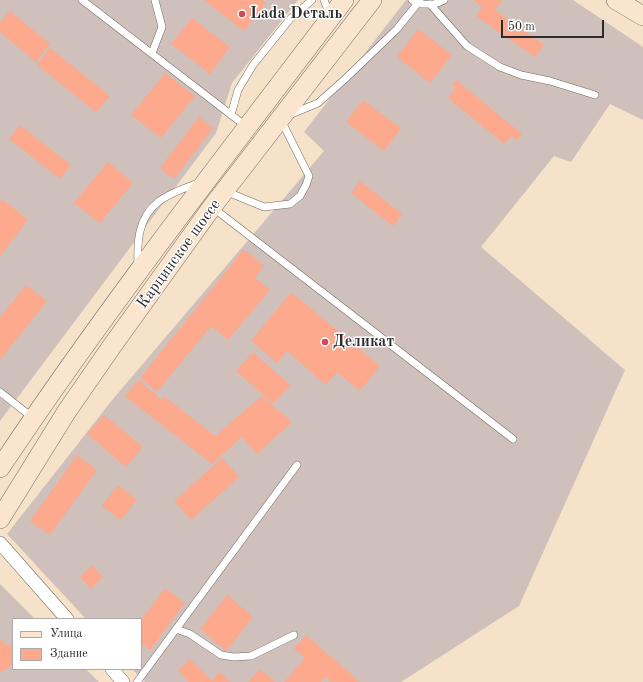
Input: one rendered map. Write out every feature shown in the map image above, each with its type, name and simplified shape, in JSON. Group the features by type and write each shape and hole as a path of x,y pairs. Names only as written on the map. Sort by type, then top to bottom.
{"main road":[{"name":"Карцинское шоссе","path":"0,468 33,418 139,272 344,0"},
{"name":"Карцинское шоссе","path":"0,519 67,411 112,346 212,207 372,0"},
{"path":"616,0 643,16"}],"street":[{"path":"0,543 66,618"},
{"path":"113,670 123,682"}],"lane":[{"path":"82,0 247,128"},
{"path":"152,53 162,27 155,0"},
{"path":"230,115 238,90 253,65 290,19 312,0"},
{"path":"324,0 328,10 328,21"},
{"path":"225,191 264,207 290,204 300,196 309,176 281,119 318,103 397,29 415,1 430,4 444,0"},
{"path":"430,4 467,46 500,67 521,75 550,81 595,95"},
{"path":"139,272 138,249 140,232 146,216 158,202 173,193 208,179"},
{"path":"212,207 513,439"},
{"path":"1,394 33,418"},
{"path":"137,682 298,465"},
{"path":"176,629 190,634 221,655 234,657 251,656 294,635"}],"shaded area":[{"path":"0,0 298,0 232,83 216,133 0,421"},
{"path":"406,0 573,0 643,47 643,120 610,104 571,162 554,156 481,247 625,370 519,606 401,682 145,682 133,670 142,670 142,618 85,618 7,534 113,399 324,151 304,132"},
{"path":"0,584 34,618 12,618 12,670 87,670 99,682 0,682"}],"building":[{"path":"204,0 262,0 266,3 244,31"},
{"path":"473,0 502,0 495,10 544,45 535,57 476,16 482,7"},
{"path":"10,11 50,44 36,62 0,32 0,22"},
{"path":"192,18 230,47 210,74 171,44"},
{"path":"418,29 452,55 430,83 397,57"},
{"path":"50,48 110,96 96,112 37,65"},
{"path":"165,73 195,96 161,138 131,115"},
{"path":"456,80 522,134 517,140 511,136 504,144 448,98 456,88 452,85"},
{"path":"363,100 401,128 384,151 346,122"},
{"path":"199,117 213,128 174,179 160,168"},
{"path":"20,125 71,165 60,179 9,139"},
{"path":"108,162 133,183 100,223 74,203"},
{"path":"360,181 402,214 393,226 351,193"},
{"path":"2,199 28,220 0,256 0,202"},
{"path":"244,249 264,266 255,278 270,290 228,340 211,326 157,392 140,378"},
{"path":"26,285 47,301 0,360 0,317"},
{"name":"Деликат","path":"291,292 380,366 360,391 337,372 326,385 287,351 277,363 251,341"},
{"path":"253,352 290,385 273,404 236,371"},
{"path":"138,380 161,399 165,397 215,436 262,396 292,422 257,454 242,437 212,464 125,396"},
{"path":"104,415 143,447 126,467 87,434"},
{"path":"77,455 97,470 50,535 30,521"},
{"path":"222,458 239,477 191,520 174,501"},
{"path":"118,485 137,500 121,520 102,506"},
{"path":"92,565 103,577 91,589 80,577"},
{"path":"165,588 185,603 150,650 142,644 142,619"},
{"path":"227,595 253,617 226,651 200,629"},
{"path":"306,635 360,682 331,682 325,677 321,682 284,682 305,658 294,649"},
{"path":"3,640 6,646 12,643 12,666 0,672 0,641"},
{"path":"190,659 212,681 220,672 230,682 189,682 178,671"},
{"path":"260,669 275,682 248,682"}],"place":[{"name":"Lada Dеталь","path":"242,14"},
{"name":"Деликат","path":"325,342"}]}
